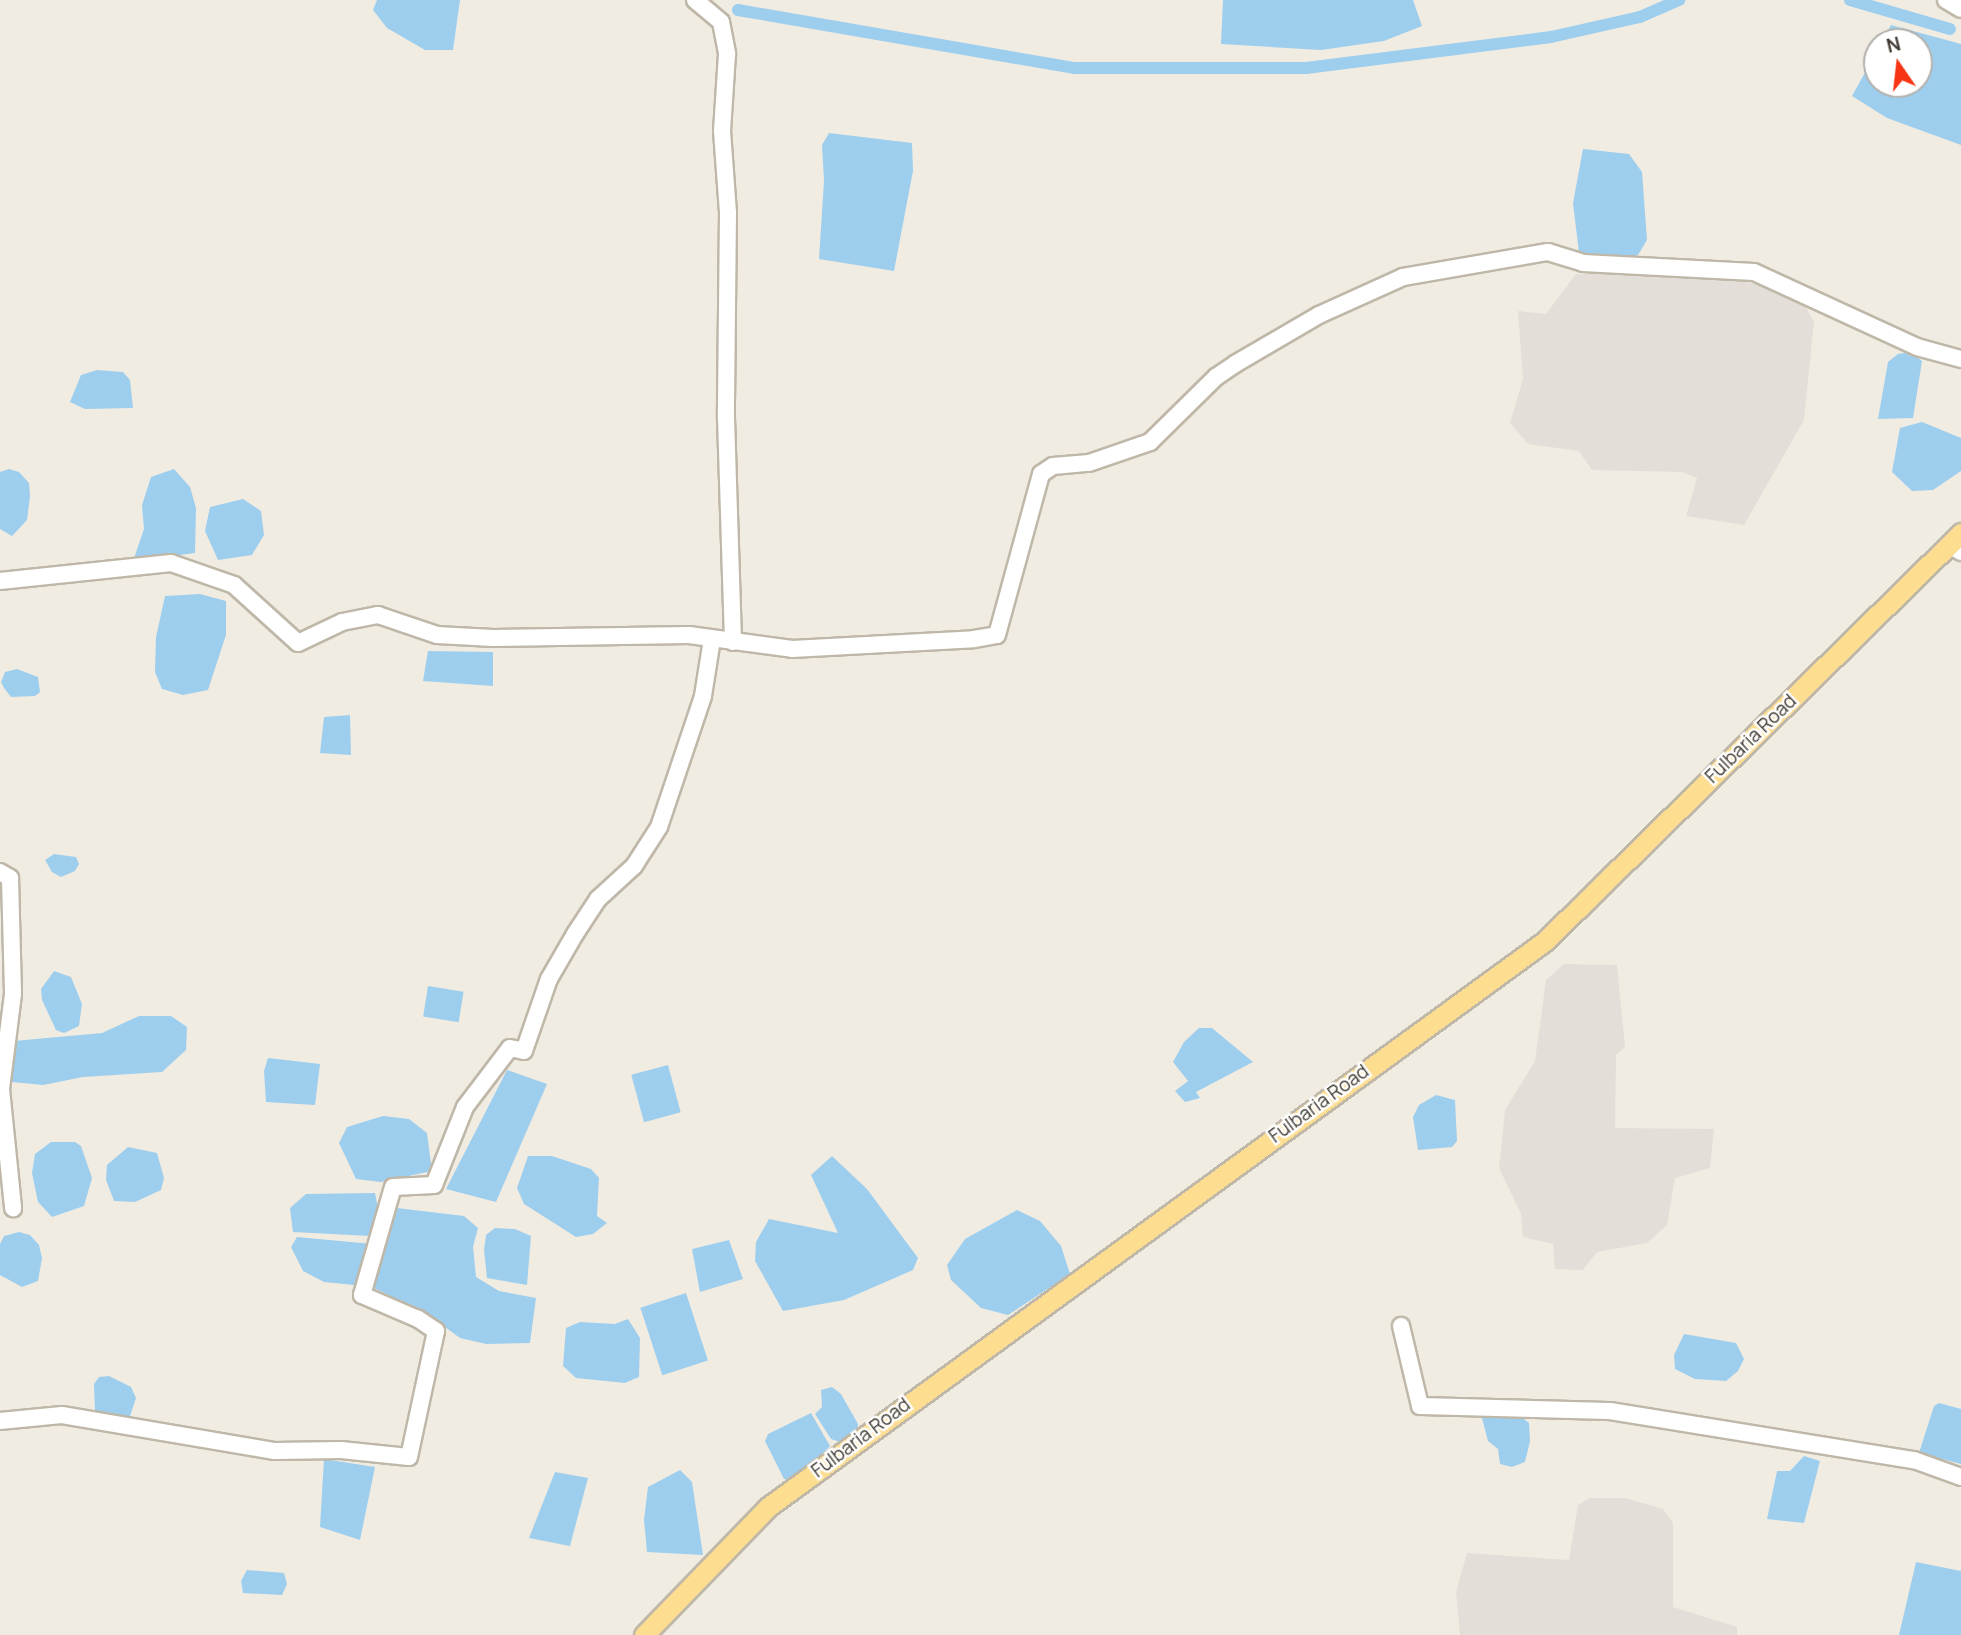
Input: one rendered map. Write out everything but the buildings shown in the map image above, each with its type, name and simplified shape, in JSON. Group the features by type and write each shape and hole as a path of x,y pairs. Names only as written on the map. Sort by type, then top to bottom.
{"main road":[{"name":"Fulbaria Road","path":"644,1635 768,1507 1545,941 1957,544"}],"street":[{"path":"695,0 721,22 727,54 722,131 728,212 726,418 733,642"},
{"path":"1946,0 1961,9"},
{"path":"0,581 171,563 234,584 298,643 342,622 378,615 437,635 493,638 628,634 712,639 792,649 997,635 1041,474 1053,466 1089,463 1150,442 1235,364 1319,315 1403,277 1548,252 1583,263 1754,272 1917,346 1961,359"},
{"path":"0,1421 62,1415 275,1451 341,1450 409,1457 436,1331 418,1319 362,1295 393,1187 434,1185 466,1107 510,1048 524,1051 549,979 575,934 598,899 634,866 659,827 703,696 712,639"},
{"path":"0,872 10,878 13,994 1,1090 13,1208"},
{"path":"1401,1326 1420,1406 1610,1411 1914,1460 1961,1477"}],"shaded area":[{"path":"1708,272 1800,296 1814,322 1804,420 1744,525 1686,516 1697,478 1682,472 1592,470 1579,451 1528,444 1510,423 1523,379 1518,311 1546,314 1576,274"},
{"path":"1564,964 1617,965 1625,1047 1616,1055 1615,1128 1714,1129 1710,1168 1675,1178 1667,1225 1647,1243 1597,1252 1583,1270 1555,1269 1553,1244 1523,1237 1521,1214 1499,1168 1505,1110 1535,1061 1546,980"},
{"path":"1590,1498 1626,1498 1663,1509 1673,1523 1673,1607 1737,1627 1737,1635 1460,1635 1456,1592 1467,1553 1569,1560 1578,1505"}],"water":[{"path":"377,0 460,0 453,50 425,50 387,28 373,10"},
{"path":"1223,0 1413,0 1422,26 1384,41 1321,50 1221,44"},
{"path":"1933,36 1961,44 1961,145 1887,118 1852,96 1863,76 1863,98 1933,98"},
{"path":"829,133 912,143 913,171 894,271 819,259 824,181 822,145"},
{"path":"1583,149 1629,154 1642,172 1647,240 1638,255 1620,260 1579,253 1573,203"},
{"path":"1910,352 1922,361 1913,418 1878,419 1888,362 1898,354"},
{"path":"97,370 123,372 130,380 133,408 85,409 70,402 81,375"},
{"path":"1922,422 1961,438 1961,471 1933,490 1912,491 1892,472 1900,428"},
{"path":"9,469 19,472 29,483 30,496 27,520 12,536 0,529 0,472"},
{"path":"174,469 190,487 196,508 195,553 133,561 144,529 142,505 151,477"},
{"path":"243,499 261,511 264,535 252,555 218,560 205,531 210,507"},
{"path":"200,594 226,601 226,635 208,690 183,695 162,689 155,672 156,637 165,596"},
{"path":"428,651 493,652 493,686 423,681"},
{"path":"17,669 38,677 40,692 35,696 11,697 1,682 5,672"},
{"path":"350,715 351,755 320,753 324,717"},
{"path":"54,854 76,857 79,864 75,871 61,877 52,872 45,860"},
{"path":"54,971 71,977 82,1004 79,1026 64,1033 56,1030 42,1000 41,989"},
{"path":"428,986 464,992 459,1022 423,1017"},
{"path":"139,1016 171,1016 187,1027 186,1050 162,1072 83,1077 43,1085 12,1082 8,1069 14,1041 102,1033"},
{"path":"1199,1028 1212,1028 1253,1062 1196,1092 1200,1098 1185,1102 1175,1091 1188,1081 1173,1062 1184,1042"},
{"path":"268,1058 320,1064 315,1105 266,1102 264,1071"},
{"path":"668,1065 681,1112 644,1122 631,1075"},
{"path":"507,1070 547,1084 496,1202 446,1189"},
{"path":"1436,1095 1455,1100 1457,1141 1452,1147 1418,1150 1413,1117 1419,1105"},
{"path":"383,1116 409,1119 427,1133 432,1171 381,1182 356,1179 339,1143 347,1127"},
{"path":"51,1142 75,1142 81,1146 92,1178 84,1206 52,1217 38,1202 32,1173 35,1154"},
{"path":"128,1147 157,1153 164,1178 161,1190 135,1202 114,1201 106,1180 107,1165"},
{"path":"528,1156 552,1156 591,1169 599,1178 597,1216 607,1223 593,1234 576,1237 524,1204 517,1188"},
{"path":"832,1156 867,1189 918,1258 913,1270 844,1300 783,1311 755,1261 756,1242 769,1219 838,1233 811,1175"},
{"path":"375,1193 379,1213 370,1236 293,1232 290,1208 306,1194"},
{"path":"397,1208 464,1216 478,1228 473,1247 476,1277 499,1291 536,1298 530,1343 486,1344 460,1338 427,1314 374,1288"},
{"path":"1017,1210 1040,1221 1061,1246 1070,1274 1008,1315 981,1308 951,1280 947,1265 965,1239"},
{"path":"495,1228 515,1229 531,1236 527,1285 487,1278 484,1250 486,1235"},
{"path":"19,1232 30,1235 39,1245 42,1258 38,1281 22,1287 0,1275 0,1244 4,1236"},
{"path":"297,1237 373,1244 366,1270 354,1285 324,1282 303,1271 291,1247"},
{"path":"729,1240 743,1279 700,1292 692,1249"},
{"path":"686,1293 708,1361 662,1375 640,1308"},
{"path":"628,1319 640,1338 639,1377 625,1383 576,1378 563,1366 566,1328 580,1322 615,1324"},
{"path":"1684,1334 1736,1343 1744,1359 1738,1371 1726,1381 1695,1379 1675,1369 1674,1355"},
{"path":"109,1376 131,1387 136,1398 129,1419 95,1412 94,1384 99,1377"},
{"path":"832,1387 841,1394 858,1424 858,1434 848,1445 831,1439 815,1414 822,1407 821,1390"},
{"path":"1939,1403 1961,1409 1961,1464 1919,1453 1934,1406"},
{"path":"811,1413 830,1446 795,1483 784,1479 765,1441 768,1434"},
{"path":"1495,1414 1519,1415 1529,1423 1530,1441 1525,1462 1512,1467 1500,1464 1498,1449 1488,1441 1482,1418"},
{"path":"1804,1456 1820,1461 1804,1523 1767,1519 1777,1471 1790,1471"},
{"path":"324,1459 375,1467 360,1540 320,1527"},
{"path":"680,1470 692,1482 703,1555 647,1552 644,1520 648,1487"},
{"path":"555,1472 588,1478 570,1546 529,1538"},
{"path":"1916,1562 1961,1571 1961,1635 1899,1635"},
{"path":"247,1570 284,1573 287,1584 282,1595 243,1593 241,1581"}],"waterway":[{"path":"738,10 1075,68 1306,68 1551,37 1640,17 1679,0"},
{"path":"1850,0 1950,29"}]}
